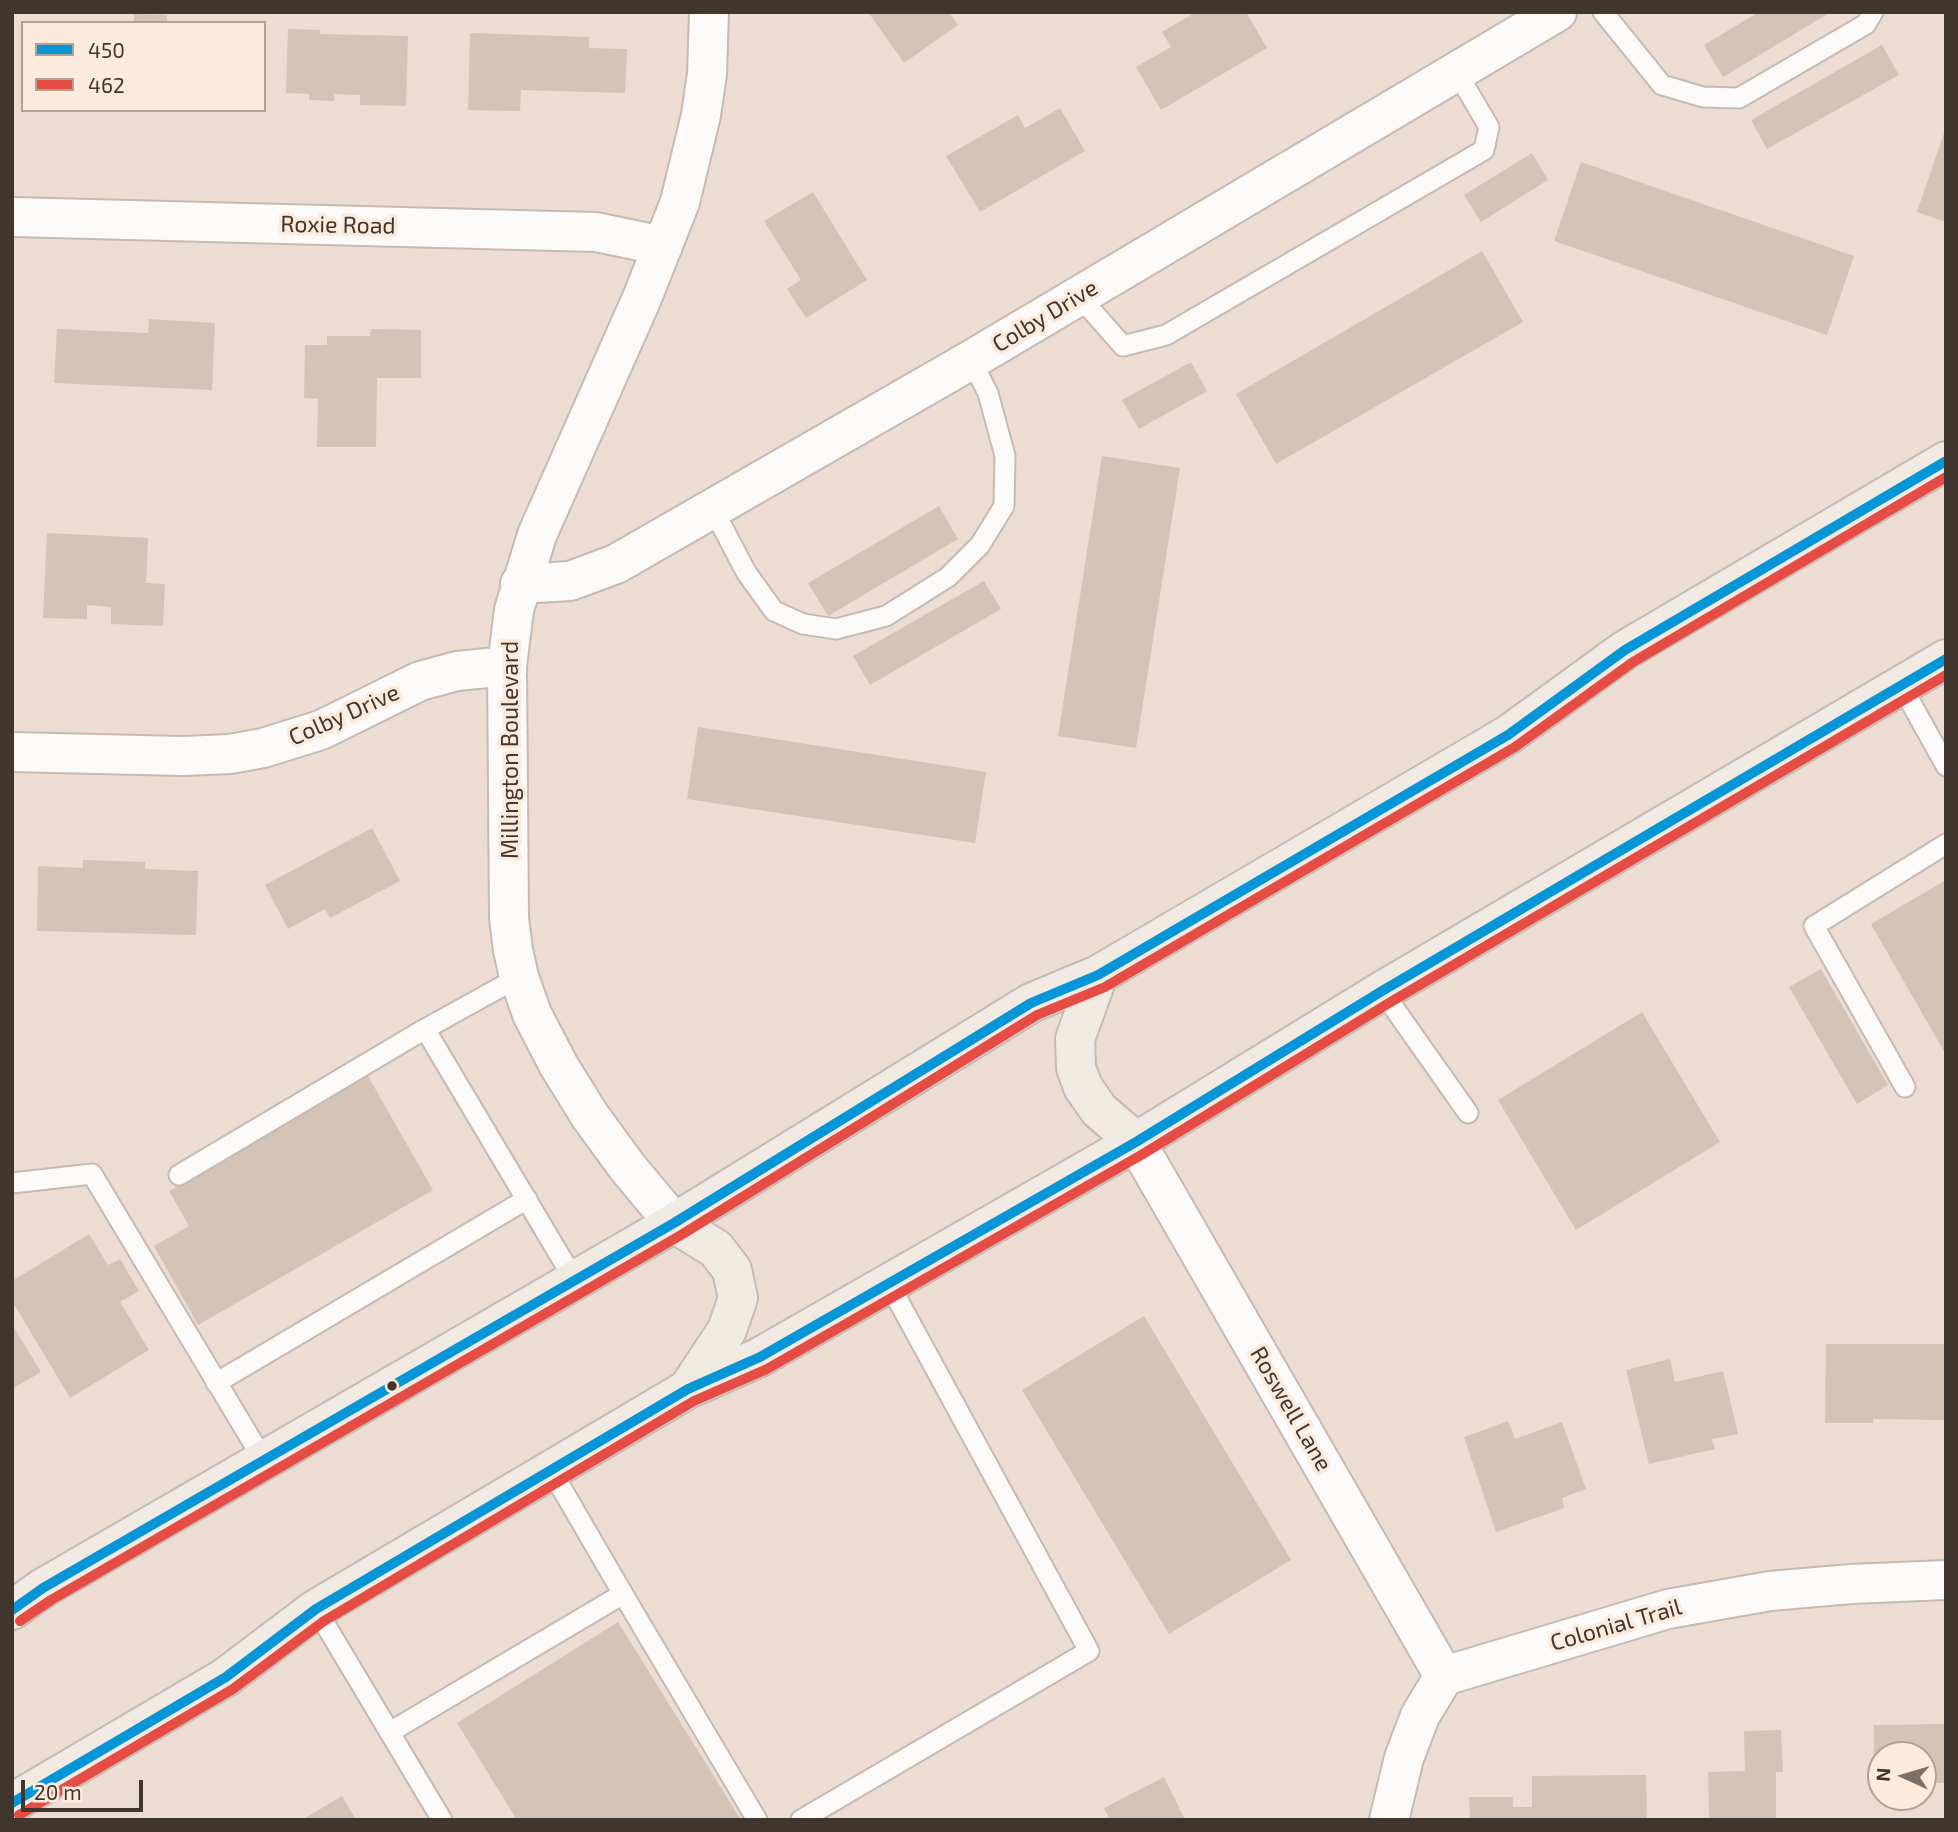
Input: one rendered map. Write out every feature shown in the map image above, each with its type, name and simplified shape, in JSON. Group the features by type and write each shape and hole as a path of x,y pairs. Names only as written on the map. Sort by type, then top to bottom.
{"main road":[{"path":"12,1610 43,1588 674,1223 1031,1003 1098,975 1508,735 1625,650 1946,461"},
{"path":"12,1803 226,1677 316,1609 688,1388 760,1357 1136,1142 1382,991 1946,659"},
{"path":"1098,975 1075,1039 1076,1068 1083,1087 1099,1110 1136,1142"},
{"path":"674,1223 716,1249 732,1270 738,1298 727,1330 688,1388"}],"street":[{"name":"Millington Boulevard","path":"674,1223 628,1168 590,1116 559,1066 532,1014 519,976 509,918 507,666 514,610 537,535 680,202 701,115 707,74 709,12"},
{"name":"Colby Drive","path":"520,584 570,582 616,564 971,360 1557,12"},
{"name":"Roxie Road","path":"12,217 596,232 663,246"},
{"name":"Colby Drive","path":"12,752 183,757 230,754 263,748 321,730 419,681 457,671 507,666"},
{"name":"Roswell Lane","path":"1136,1142 1444,1676"},
{"name":"Colonial Trail","path":"1444,1676 1668,1609 1770,1591 1946,1580"},
{"path":"1389,1820 1404,1758 1420,1716 1444,1676"}],"lane":[{"path":"1604,12 1662,85 1703,97 1739,98 1866,24 1873,12"},
{"path":"1079,296 1123,346 1166,335 1484,150 1489,127 1456,71"},
{"path":"713,509 746,572 774,611 803,624 836,629 886,616 948,578 980,545 1004,506 1005,456 988,393 971,360"},
{"path":"1901,685 1946,766"},
{"path":"1905,1087 1814,926 1946,844"},
{"path":"179,1175 519,976"},
{"path":"1382,991 1468,1113"},
{"path":"425,1029 575,1281"},
{"path":"12,1183 92,1174 264,1461"},
{"path":"216,1383 527,1199"},
{"path":"801,1820 1089,1651 888,1282"},
{"path":"551,1470 757,1820"},
{"path":"390,1732 623,1594"},
{"path":"316,1609 442,1820"},
{"path":"12,1812 17,1820"}],"building":[{"path":"868,12 949,12 958,25 904,63"},
{"path":"1196,12 1246,12 1267,48 1161,110 1136,67 1171,47 1162,32"},
{"path":"1759,12 1831,12 1723,77 1704,45"},
{"path":"134,14 167,15 167,21 134,21"},
{"path":"288,29 320,30 320,34 408,36 406,106 360,105 360,95 334,94 334,101 309,100 309,94 286,93"},
{"path":"470,33 589,37 589,48 627,49 625,93 521,90 520,111 468,110"},
{"path":"1882,45 1899,75 1767,149 1751,120"},
{"path":"1060,108 1085,151 980,212 946,156 1018,115 1025,128"},
{"path":"1946,130 1946,222 1917,212"},
{"path":"1532,153 1548,180 1481,222 1464,195"},
{"path":"1581,162 1854,256 1827,335 1554,241"},
{"path":"813,192 867,280 806,318 787,289 801,280 764,221"},
{"path":"1482,251 1523,322 1276,464 1236,394"},
{"path":"149,319 215,323 212,390 54,383 57,329 148,333"},
{"path":"371,329 421,330 421,378 377,378 376,447 317,447 318,399 304,398 305,345 327,345 327,336 370,336"},
{"path":"1191,362 1207,391 1139,429 1122,400"},
{"path":"1102,456 1180,468 1136,748 1058,736"},
{"path":"939,506 958,539 828,616 808,583"},
{"path":"47,533 148,538 146,583 165,584 163,626 111,624 111,607 87,605 87,619 43,618"},
{"path":"984,581 1001,609 870,685 853,656"},
{"path":"698,727 986,772 975,843 687,799"},
{"path":"372,828 400,881 330,918 325,909 288,929 265,885"},
{"path":"83,860 145,862 145,869 198,871 196,935 37,931 38,866 83,868"},
{"path":"1946,880 1946,1055 1871,924"},
{"path":"1821,969 1888,1085 1857,1104 1789,987"},
{"path":"1642,1012 1720,1142 1576,1230 1498,1100"},
{"path":"368,1076 433,1190 198,1325 154,1246 189,1226 169,1191"},
{"path":"89,1234 108,1265 120,1259 139,1291 120,1302 149,1350 70,1398 12,1301 12,1281"},
{"path":"1144,1316 1291,1560 1169,1634 1022,1390"},
{"path":"12,1324 41,1372 12,1389"},
{"path":"1826,1344 1946,1344 1946,1420 1873,1419 1873,1423 1825,1423"},
{"path":"1670,1359 1675,1382 1723,1371 1738,1434 1712,1439 1715,1449 1649,1464 1626,1370"},
{"path":"1508,1421 1515,1439 1562,1422 1586,1489 1562,1498 1564,1508 1496,1532 1464,1437"},
{"path":"618,1622 741,1820 517,1820 457,1723"},
{"path":"1946,1724 1946,1783 1937,1783 1937,1741 1874,1741 1874,1725"},
{"path":"1781,1730 1783,1772 1776,1772 1776,1820 1709,1820 1708,1772 1745,1771 1744,1731"},
{"path":"1646,1775 1647,1820 1470,1820 1469,1797 1513,1797 1513,1807 1532,1807 1532,1776"},
{"path":"1164,1777 1185,1820 1110,1820 1104,1808"},
{"path":"342,1796 356,1820 302,1820"}],"transit line":[{"name":"450","path":"12,1610 43,1588 674,1223 1031,1003 1098,975 1508,735 1625,650 1946,461"},
{"name":"462","path":"20,1621 51,1600 681,1235 1037,1015 1105,987 1515,747 1633,662 1946,477"},
{"name":"450","path":"12,1803 226,1677 316,1609 688,1389 760,1357 1136,1142 1382,991 1946,659"},
{"name":"462","path":"19,1815 233,1689 324,1621 694,1401 767,1369 1143,1154 1389,1003 1946,675"}]}
